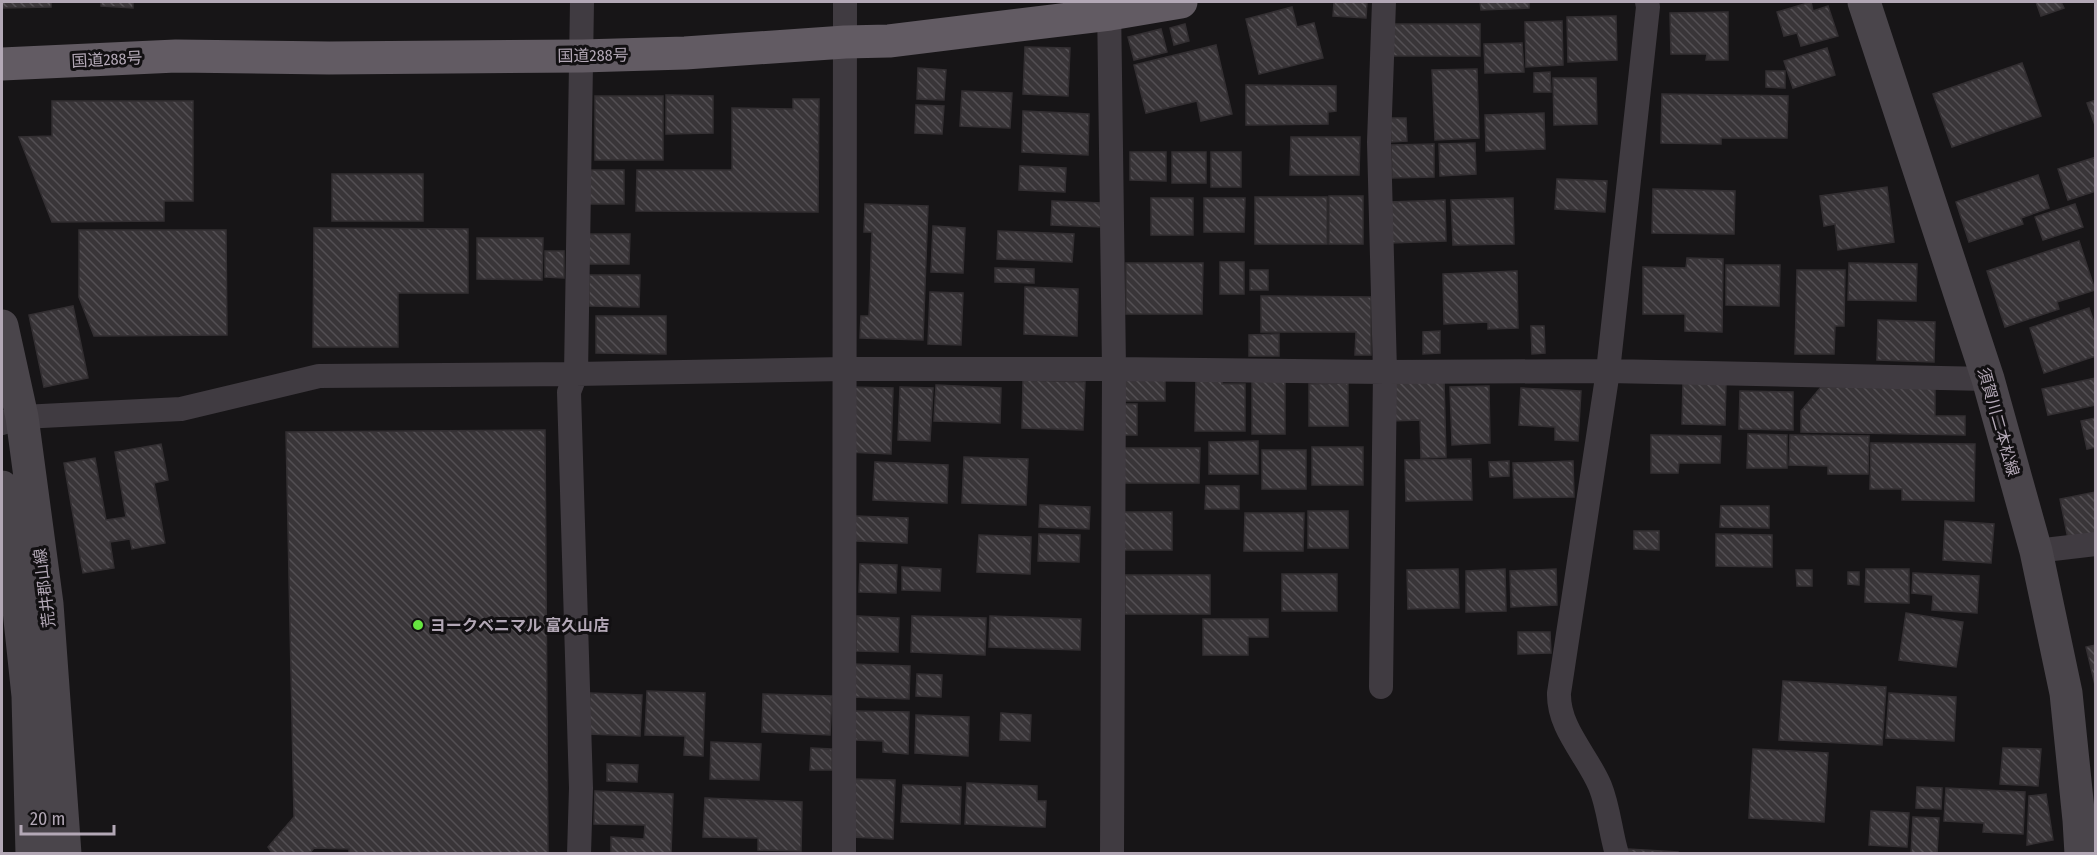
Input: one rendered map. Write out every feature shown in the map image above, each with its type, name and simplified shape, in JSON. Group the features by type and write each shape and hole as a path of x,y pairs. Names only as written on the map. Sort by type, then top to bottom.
{"highway":[{"name":"国道288号","path":"2,64 176,56 329,58 684,53 889,41 1110,8 1181,2"}],"main road":[{"name":"須賀川二本松線","path":"1864,2 1988,380 2036,551 2066,693 2081,854"},
{"name":"荒井郡山線","path":"2,326 12,420 48,604 65,854"},
{"name":"荒井郡山線","path":"2,487 28,696 32,854"}],"street":[{"path":"579,854 581,788 569,392 576,374 582,2"},
{"path":"844,854 845,2"},
{"path":"1382,687 1384,372 1379,142 1384,2"},
{"path":"1617,854 1605,798 1594,773 1561,716 1559,703 1608,371 1647,2"},
{"path":"1110,8 1114,369 1112,854"},
{"path":"12,420 181,409 320,376 844,369 1114,369 1384,372 1608,371 1988,380"},
{"path":"2036,551 2096,544"}],"building":[{"path":"2,2 51,2 51,7 2,8"},
{"path":"101,2 133,2 133,8 101,6"},
{"path":"1334,2 1367,2 1366,18 1333,16"},
{"path":"1480,2 1529,2 1529,8 1481,10"},
{"path":"1811,2 1813,11 1828,6 1838,36 1801,46 1797,33 1784,36 1777,12"},
{"path":"2036,2 2061,2 2064,8 2041,16"},
{"path":"1292,7 1297,27 1314,23 1323,58 1259,74 1246,19"},
{"path":"1728,12 1728,60 1706,60 1707,54 1671,54 1670,13"},
{"path":"1616,16 1617,60 1568,62 1567,17"},
{"path":"1562,21 1563,65 1526,67 1525,22"},
{"path":"1185,24 1189,41 1174,45 1170,28"},
{"path":"1391,24 1480,24 1480,56 1391,56"},
{"path":"1161,29 1167,52 1134,60 1128,37"},
{"path":"1522,43 1524,72 1485,73 1484,44"},
{"path":"1216,45 1232,114 1201,121 1197,101 1146,113 1134,65"},
{"path":"1025,47 1070,48 1068,96 1023,94"},
{"path":"1827,48 1835,75 1793,88 1784,61"},
{"path":"2022,63 2041,116 1952,147 1933,94"},
{"path":"918,68 946,70 944,100 917,99"},
{"path":"1477,69 1479,138 1435,140 1432,70"},
{"path":"1766,71 1785,71 1785,88 1766,87"},
{"path":"1550,72 1551,92 1534,92 1534,73"},
{"path":"1553,78 1596,78 1597,124 1554,125"},
{"path":"1246,85 1336,86 1336,111 1328,112 1328,124 1246,125"},
{"path":"962,91 1012,93 1010,128 960,126"},
{"path":"1662,94 1788,96 1787,138 1721,138 1721,144 1661,143"},
{"path":"666,95 713,96 713,133 666,134"},
{"path":"595,96 663,96 663,160 595,160"},
{"path":"793,99 819,99 818,212 636,211 637,170 732,170 732,108 793,109"},
{"path":"2096,100 2096,128 2087,103"},
{"path":"52,101 193,101 193,201 164,201 164,221 52,222 19,137 52,136"},
{"path":"916,105 944,106 942,134 915,133"},
{"path":"1023,111 1089,114 1088,155 1022,152"},
{"path":"1544,113 1545,149 1486,151 1485,115"},
{"path":"1390,118 1406,118 1407,141 1391,142"},
{"path":"1291,137 1360,137 1359,175 1290,175"},
{"path":"1475,143 1476,174 1440,176 1439,144"},
{"path":"1434,144 1434,177 1392,178 1391,145"},
{"path":"1130,152 1166,152 1166,181 1130,180"},
{"path":"1172,152 1206,152 1206,183 1172,183"},
{"path":"1211,152 1241,152 1241,187 1211,187"},
{"path":"2096,157 2096,191 2068,200 2058,169"},
{"path":"1020,166 1066,168 1065,192 1019,190"},
{"path":"588,170 624,170 624,204 588,204"},
{"path":"332,174 423,174 423,221 332,221"},
{"path":"2038,175 2049,208 2021,218 2023,224 1969,242 1956,202"},
{"path":"1557,179 1607,181 1605,212 1555,209"},
{"path":"1887,187 1894,242 1838,250 1835,224 1824,226 1820,196"},
{"path":"1653,189 1735,191 1734,234 1652,233"},
{"path":"1329,196 1363,196 1363,244 1329,244"},
{"path":"1255,197 1327,197 1327,244 1255,244"},
{"path":"1151,198 1193,198 1193,235 1151,235"},
{"path":"1204,198 1245,198 1244,232 1204,232"},
{"path":"1513,198 1514,244 1453,245 1451,200"},
{"path":"1445,200 1446,241 1390,243 1389,202"},
{"path":"1052,201 1103,203 1103,227 1051,225"},
{"path":"865,204 928,206 923,340 860,338 861,316 869,316 872,232 864,232"},
{"path":"2075,204 2083,227 2043,240 2035,217"},
{"path":"933,226 965,228 963,273 931,272"},
{"path":"314,228 468,229 468,293 398,293 398,347 313,347"},
{"path":"79,230 226,230 227,335 94,336 79,297"},
{"path":"998,231 1074,234 1072,262 997,259"},
{"path":"585,234 630,234 629,264 585,264"},
{"path":"477,238 543,238 542,280 477,279"},
{"path":"2079,241 2095,290 2057,302 2059,309 2005,327 1987,271"},
{"path":"545,251 564,251 564,278 545,277"},
{"path":"1687,258 1723,259 1722,332 1685,331 1685,314 1643,314 1643,267 1686,268"},
{"path":"1220,262 1244,262 1244,294 1220,294"},
{"path":"1126,263 1203,263 1202,314 1126,314"},
{"path":"1849,263 1917,264 1916,301 1848,300"},
{"path":"1726,265 1780,265 1779,306 1726,305"},
{"path":"995,268 1034,269 1034,283 995,282"},
{"path":"1250,270 1268,270 1268,290 1250,290"},
{"path":"1797,270 1845,270 1844,326 1835,326 1834,354 1795,354"},
{"path":"1517,271 1518,328 1488,329 1488,322 1444,324 1443,274"},
{"path":"589,275 640,275 639,307 589,306"},
{"path":"1025,287 1078,289 1077,336 1024,334"},
{"path":"930,292 963,293 961,345 928,344"},
{"path":"1261,296 1371,297 1371,355 1355,355 1356,332 1261,332"},
{"path":"73,306 88,378 44,387 29,315"},
{"path":"2089,308 2096,328 2096,356 2044,373 2030,328"},
{"path":"596,316 666,316 666,354 596,353"},
{"path":"1878,320 1935,322 1934,362 1877,360"},
{"path":"1531,326 1544,326 1545,353 1532,354"},
{"path":"1440,331 1440,353 1423,354 1423,332"},
{"path":"1279,334 1279,356 1249,356 1249,335"},
{"path":"1121,375 1165,375 1165,401 1120,401"},
{"path":"1196,377 1222,377 1222,384 1245,384 1245,431 1195,431"},
{"path":"2096,378 2096,405 2048,415 2042,389"},
{"path":"1444,379 1446,457 1421,458 1420,420 1390,421 1389,380"},
{"path":"1023,380 1085,382 1083,430 1022,428"},
{"path":"1252,381 1285,381 1285,434 1252,434"},
{"path":"1683,381 1726,382 1725,425 1682,424"},
{"path":"1348,383 1348,426 1309,426 1309,384"},
{"path":"936,385 1001,388 1000,423 934,421"},
{"path":"1489,386 1490,443 1452,445 1450,387"},
{"path":"850,387 893,388 891,454 847,452"},
{"path":"900,387 933,388 930,441 898,440"},
{"path":"1821,387 1935,388 1935,416 1965,416 1965,435 1801,432 1801,411"},
{"path":"1521,388 1581,391 1578,441 1555,440 1555,427 1519,425"},
{"path":"1740,391 1793,392 1793,430 1739,429"},
{"path":"1120,404 1137,404 1137,435 1120,435"},
{"path":"2096,418 2096,447 2087,449 2081,421"},
{"name":"ヨークベニマル 富久山店","path":"545,430 548,854 349,854 349,849 314,848 309,854 273,854 268,847 294,817 286,432"},
{"path":"1748,434 1787,435 1787,468 1747,468"},
{"path":"1651,435 1721,436 1720,463 1679,463 1678,473 1651,473"},
{"path":"1790,435 1869,436 1868,474 1828,474 1828,466 1789,465"},
{"path":"1258,441 1258,474 1209,474 1209,442"},
{"path":"1871,443 1975,444 1974,501 1902,500 1902,489 1870,489"},
{"path":"161,444 168,480 154,483 165,543 132,549 130,539 110,542 114,568 83,573 64,463 95,458 106,520 126,517 115,452"},
{"path":"1312,447 1363,447 1363,485 1312,485"},
{"path":"1120,448 1200,448 1199,483 1120,483"},
{"path":"1262,450 1306,450 1306,489 1262,489"},
{"path":"964,457 1028,459 1026,505 962,503"},
{"path":"1471,459 1472,500 1406,501 1405,460"},
{"path":"1509,461 1509,476 1490,477 1489,462"},
{"path":"1573,461 1574,497 1514,498 1513,463"},
{"path":"875,462 948,465 947,503 873,500"},
{"path":"1206,486 1239,486 1239,509 1205,509"},
{"path":"2096,492 2096,534 2068,539 2060,499"},
{"path":"1040,505 1090,507 1089,529 1039,527"},
{"path":"1721,506 1769,506 1769,528 1720,527"},
{"path":"1308,511 1348,511 1348,548 1308,548"},
{"path":"1121,512 1172,512 1172,550 1121,550"},
{"path":"1245,513 1304,513 1303,551 1244,551"},
{"path":"855,516 908,518 907,543 854,541"},
{"path":"1945,521 1994,524 1991,563 1943,560"},
{"path":"1634,531 1659,531 1659,550 1634,549"},
{"path":"1039,534 1080,535 1079,562 1038,561"},
{"path":"1716,534 1772,535 1772,567 1716,566"},
{"path":"979,535 1031,537 1030,574 977,572"},
{"path":"860,564 897,565 896,593 859,592"},
{"path":"902,567 941,569 940,591 902,590"},
{"path":"1458,569 1459,608 1408,609 1407,570"},
{"path":"1505,569 1506,611 1466,612 1466,571"},
{"path":"1556,569 1557,605 1511,607 1510,571"},
{"path":"1866,569 1909,569 1909,603 1865,602"},
{"path":"1796,570 1812,570 1812,586 1797,586"},
{"path":"1848,572 1859,572 1859,585 1848,584"},
{"path":"1913,573 1979,576 1977,613 1932,610 1933,595 1912,593"},
{"path":"1282,574 1337,574 1337,611 1282,611"},
{"path":"1125,575 1210,575 1210,614 1125,614"},
{"path":"1906,613 1963,622 1956,667 1899,660"},
{"path":"857,616 899,618 898,652 856,651"},
{"path":"912,616 986,618 985,655 911,652"},
{"path":"990,616 1081,619 1080,650 989,647"},
{"path":"1203,619 1268,619 1268,637 1248,637 1248,655 1203,655"},
{"path":"1518,632 1550,632 1551,653 1518,654"},
{"path":"2096,645 2096,685 2095,685 2086,647"},
{"path":"852,664 910,666 909,699 851,697"},
{"path":"917,674 942,675 941,697 916,696"},
{"path":"1783,681 1886,687 1882,745 1779,740"},
{"path":"647,691 705,693 703,756 684,755 685,736 645,735"},
{"path":"590,693 642,695 640,736 588,734"},
{"path":"1889,693 1956,697 1954,741 1886,738"},
{"path":"763,694 832,696 830,735 762,732"},
{"path":"855,711 909,712 908,754 883,752 883,741 854,740"},
{"path":"1001,713 1031,715 1030,741 1000,740"},
{"path":"916,715 969,717 968,756 915,753"},
{"path":"711,742 761,744 759,780 710,779"},
{"path":"811,748 832,749 832,770 810,770"},
{"path":"2003,748 2041,749 2038,786 2000,784"},
{"path":"1753,749 1828,753 1824,822 1749,818"},
{"path":"607,764 638,765 637,782 607,781"},
{"path":"853,779 895,780 893,839 851,837"},
{"path":"967,783 1037,786 1037,801 1046,801 1045,827 965,824"},
{"path":"903,785 961,787 960,824 901,822"},
{"path":"1917,787 1942,788 1941,809 1916,808"},
{"path":"1946,788 2025,792 2023,834 1983,832 1984,823 1944,821"},
{"path":"595,791 673,794 671,854 611,854 611,837 644,839 645,825 594,824"},
{"path":"2046,794 2053,840 2027,845 2029,796"},
{"path":"705,798 802,802 801,851 758,850 758,838 703,837"},
{"path":"1871,811 1909,813 1907,847 1869,845"},
{"path":"1913,817 1939,818 1937,854 1911,854"},
{"path":"1628,849 1678,852 1678,854 1627,854"}],"place":[{"name":"ヨークベニマル 富久山店","path":"418,625"}]}
